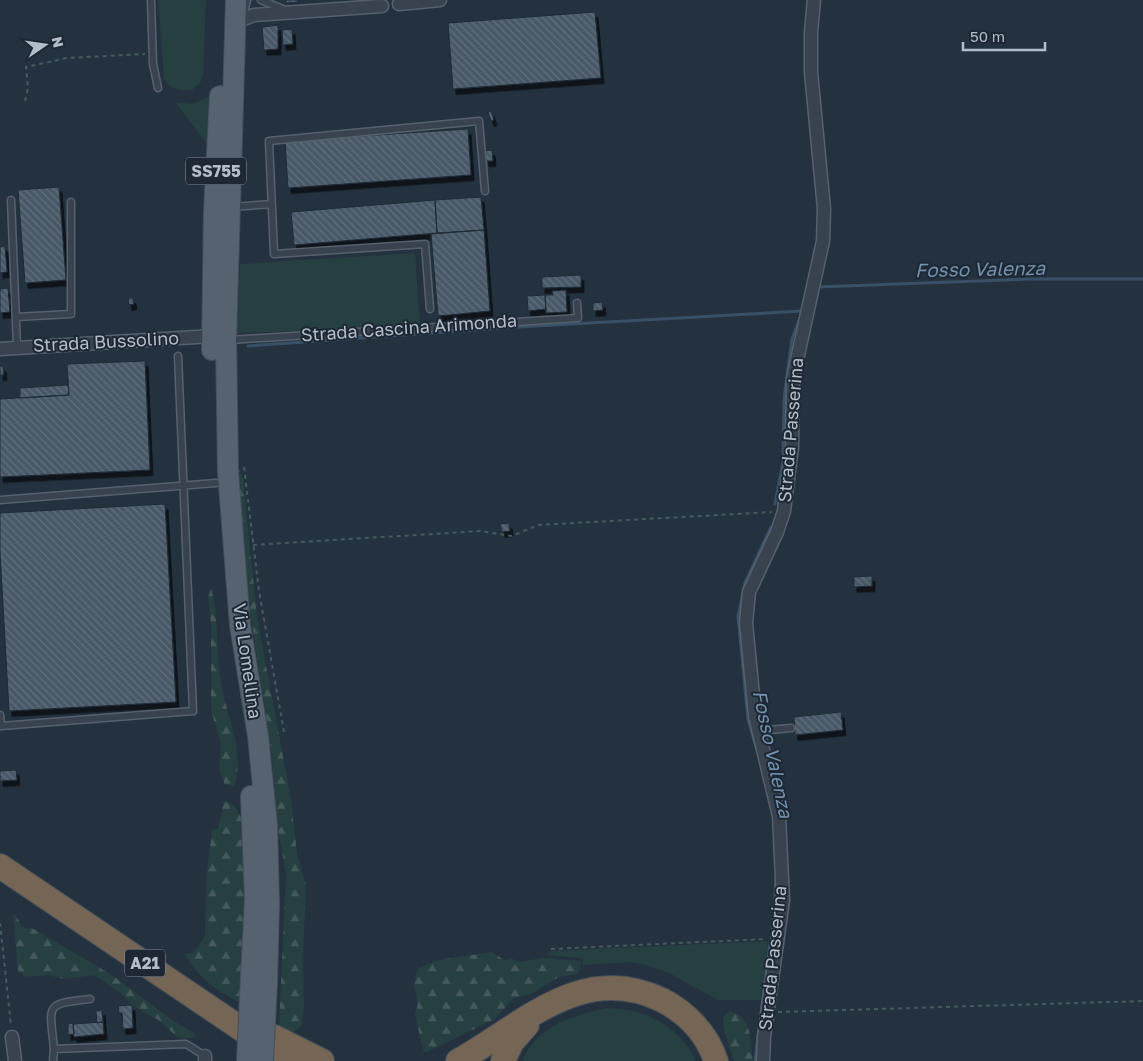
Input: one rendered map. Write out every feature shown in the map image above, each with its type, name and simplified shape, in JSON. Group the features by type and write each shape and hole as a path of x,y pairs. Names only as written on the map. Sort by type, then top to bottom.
{"highway":[{"name":"A21","path":"0,866 289,1061"},
{"name":"A21","path":"0,884 262,1061"},
{"path":"169,979 322,1061"},
{"path":"458,1061 550,1003 584,990 604,987 643,992 675,1007 693,1022 712,1047 716,1061"},
{"path":"503,1061 512,1042 550,1003"}],"main road":[{"name":"SS755","path":"217,340 214,212 223,0"},
{"name":"SS755","path":"217,340 230,207 239,20 236,0"},
{"name":"Via Lomellina","path":"217,340 216,483 226,616 246,747 253,820 259,980"},
{"name":"Via Lomellina","path":"217,340 234,572 240,625 258,736 267,826 269,904 259,980"},
{"path":"246,1061 259,980"},
{"path":"259,980 262,1061"}],"street":[{"path":"239,20 254,15 328,10 376,2 440,0"},
{"name":"Strada Passerina","path":"763,1061 767,1012 783,900 779,816 754,716 746,623 749,592 777,532 784,511 792,447 793,378 823,241 824,208 811,72 810,32 814,0"},
{"name":"Strada Bussolino","path":"0,349 217,340"},
{"path":"12,1037 15,1061"}],"lane":[{"path":"151,0 152,54 158,88"},
{"path":"239,20 247,0"},
{"path":"261,0 294,12"},
{"path":"342,5 348,0"},
{"path":"328,10 342,5 376,2"},
{"path":"430,309 425,244 274,254 269,141 479,121 485,191"},
{"path":"10,200 18,348"},
{"path":"16,317 70,314 71,202"},
{"path":"230,207 272,204"},
{"name":"Strada Cascina Arimonda","path":"217,340 578,318 577,303"},
{"path":"0,715 1,726 193,711 178,356"},
{"path":"0,500 216,483"},
{"path":"758,731 791,728"},
{"path":"53,1061 54,1049 50,1013 53,1006 59,1002 90,999"},
{"path":"54,1049 186,1044 205,1058"}],"path":[{"path":"25,101 28,88 26,68 66,58 152,54"},
{"path":"244,460 259,590 284,732"},
{"path":"253,545 480,530 512,536 538,525 784,511"},
{"path":"0,923 12,1037"},
{"path":"551,949 778,938"},
{"path":"767,1012 1143,1001"}],"green space":[{"path":"158,0 206,0 203,76 200,83 192,90 175,89 164,78"},
{"path":"210,96 209,146 175,102 192,104"},
{"path":"415,253 420,327 236,333 240,264"},
{"path":"239,469 243,479 257,617 291,799 297,854 306,885 303,962 304,1007 302,1025 291,1035 279,1026 286,874 276,818 272,757 251,617 240,514"},
{"path":"211,587 214,599 218,658 223,695 234,734 238,760 234,786 225,785 219,769 221,744 211,710 211,625 208,595"},
{"path":"224,800 234,806 241,817 248,900 243,1004 209,984 190,963 185,954 194,952 205,936 206,879 212,830 218,829"},
{"path":"13,915 16,915 21,925 26,929 32,928 112,975 172,1020 193,1032 196,1037 182,1039 177,1037 160,1021 132,1005 122,994 94,975 64,979 48,975 25,977 18,971"},
{"path":"768,941 761,999 758,1000 718,1000 669,973 646,965 630,962 583,965 583,961 580,958 546,955 551,951"},
{"path":"492,952 506,961 511,958 518,962 543,958 581,961 578,974 559,977 531,994 514,998 495,1019 427,1052 423,1051 415,1014 418,1003 414,986 417,970 433,962"},
{"path":"606,1008 633,1011 662,1023 679,1036 692,1052 696,1061 522,1061 536,1039 556,1024 580,1014"},
{"path":"730,1011 738,1014 747,1024 753,1061 734,1061 723,1027 723,1017"}],"building":[{"path":"286,0 297,0 298,2 286,3"},
{"path":"595,12 601,78 453,89 448,23"},
{"path":"278,25 278,49 264,50 262,27"},
{"path":"292,29 293,44 283,45 282,30"},
{"path":"491,111 494,120 491,121 488,112"},
{"path":"468,129 471,175 288,188 285,141"},
{"path":"492,150 493,161 486,161 485,151"},
{"path":"59,187 66,280 25,283 18,190"},
{"path":"481,197 484,230 437,233 435,200"},
{"path":"435,200 437,233 294,245 291,212"},
{"path":"484,230 490,311 438,316 431,234"},
{"path":"5,246 7,272 0,273 0,247"},
{"path":"581,275 581,287 542,288 542,277"},
{"path":"8,288 10,312 0,313 0,289"},
{"path":"566,290 567,312 546,313 545,295 553,295 552,291"},
{"path":"545,295 546,309 528,311 527,296"},
{"path":"128,298 133,298 134,304 129,305"},
{"path":"602,302 603,310 593,311 593,303"},
{"path":"145,361 150,470 0,477 0,399 69,395 67,364"},
{"path":"0,366 3,366 4,375 0,375"},
{"path":"68,385 69,395 20,398 20,388"},
{"path":"165,504 176,702 9,711 0,552 0,513"},
{"path":"509,523 510,531 502,532 500,524"},
{"path":"872,576 872,586 854,587 854,577"},
{"path":"841,712 843,730 795,735 794,717"},
{"path":"16,770 17,780 0,781 0,771"},
{"path":"132,1005 133,1028 123,1029 122,1013 119,1013 118,1006"},
{"path":"102,1010 103,1022 97,1023 96,1011"},
{"path":"103,1022 104,1034 74,1037 73,1024"},
{"path":"73,1023 74,1034 68,1035 68,1024"}],"waterway":[{"name":"Fosso Valenza","path":"817,287 1030,279 1143,279"},
{"path":"248,346 518,327 802,311"},
{"name":"Fosso Valenza","path":"775,504 783,462 784,399 792,339 801,315"},
{"name":"Fosso Valenza","path":"756,747 748,719 738,616 745,583 771,527"},
{"name":"Fosso Valenza","path":"773,929 776,876"},
{"name":"Fosso Valenza","path":"755,1061 770,942"}]}
